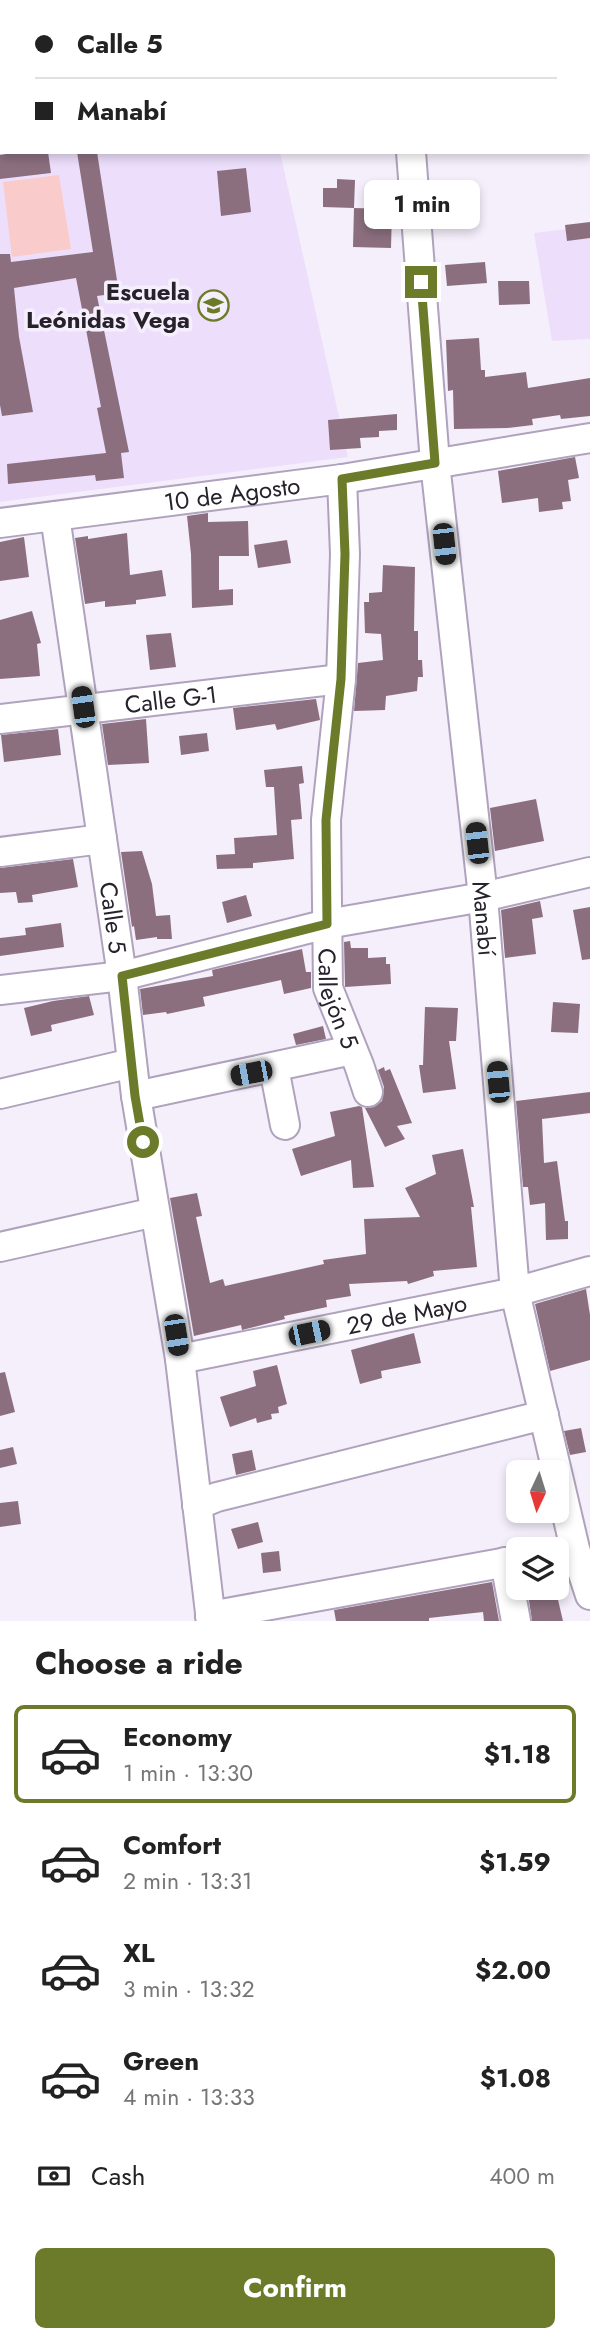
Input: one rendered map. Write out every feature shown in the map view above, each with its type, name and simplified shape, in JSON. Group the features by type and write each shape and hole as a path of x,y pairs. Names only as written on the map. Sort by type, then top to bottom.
{"street":[{"name":"Manabí","path":"411,154 435,463 483,897 515,1292 574,1549 590,1595"},
{"name":"10 de Agosto","path":"0,523 342,479 590,438"},
{"name":"Callejón 5","path":"342,479 345,554 341,679 326,820 328,988 368,1092"},
{"name":"Calle 5","path":"55,516 122,976 135,1096 180,1359 211,1618"},
{"name":"Calle G-1","path":"0,719 83,707 341,679"},
{"path":"0,852 102,839"},
{"path":"0,990 122,976 327,924 483,897 590,872"},
{"path":"135,1096 352,1051"},
{"path":"0,1094 132,1063"},
{"path":"274,1068 285,1125"},
{"path":"0,1247 155,1212"},
{"name":"29 de Mayo","path":"180,1359 515,1292 590,1271"},
{"path":"197,1505 217,1497 544,1415"},
{"path":"211,1618 506,1562"},
{"path":"515,1600 516,1621"}],"shaded area":[{"name":"Escuela Leónidas Vega","path":"0,154 280,154 348,457 0,502"},
{"path":"59,175 71,249 12,257 3,182"},
{"path":"590,226 590,339 552,341 534,233"}],"building":[{"path":"48,154 51,173 0,179 0,155"},
{"path":"77,154 97,154 119,293 97,296 129,452 121,453 124,478 96,481 95,475 8,484 7,464 106,453 97,408 101,407 76,278 14,288 19,337 33,412 2,416 0,254 10,254 11,262 93,252"},
{"path":"246,168 251,212 221,216 217,171"},
{"path":"337,179 355,180 354,208 323,207 323,188 337,188"},
{"path":"354,208 392,209 391,248 353,247"},
{"path":"590,222 590,238 567,241 565,225"},
{"path":"485,262 487,283 447,286 445,265"},
{"path":"498,281 529,281 530,304 499,305"},
{"path":"479,338 481,370 485,370 485,377 526,372 528,388 590,378 590,416 561,419 560,415 532,419 533,425 507,428 454,429 453,390 448,391 446,340"},
{"path":"397,414 397,430 379,431 379,437 360,438 361,448 330,450 328,420"},
{"path":"575,457 579,478 568,480 571,501 562,502 563,509 539,512 538,498 502,503 498,471"},
{"path":"208,513 208,522 248,521 249,556 219,556 219,590 233,589 233,605 192,608 187,516"},
{"path":"127,533 130,575 162,570 166,596 136,600 136,604 105,607 105,601 85,604 75,538 88,536 88,539"},
{"path":"24,537 29,577 0,581 0,542"},
{"path":"287,540 291,563 258,568 254,545"},
{"path":"383,565 415,567 414,631 418,631 418,660 422,660 423,677 418,677 417,691 386,696 385,710 354,711 358,663 383,660 381,634 365,633 364,602 369,602 369,593 382,592"},
{"path":"32,611 41,643 37,644 40,676 0,679 0,620"},
{"path":"171,633 176,667 150,670 146,635"},
{"path":"316,699 320,720 277,730 275,724 236,730 233,708"},
{"path":"146,719 149,763 108,765 102,724"},
{"path":"58,729 61,755 4,762 1,735"},
{"path":"207,733 209,751 181,755 179,736"},
{"path":"302,766 304,783 299,784 302,819 291,820 294,859 253,863 253,868 217,869 216,855 235,854 234,838 277,835 274,787 266,787 264,770"},
{"path":"536,799 544,841 495,851 490,808"},
{"path":"142,851 152,884 156,916 170,915 172,939 157,937 136,940 121,852"},
{"path":"73,859 78,887 32,895 33,902 18,903 16,892 0,893 0,868"},
{"path":"246,895 252,916 227,923 222,902"},
{"path":"540,901 543,917 532,919 536,954 505,958 501,910"},
{"path":"590,907 590,959 582,960 573,910"},
{"path":"61,923 64,947 0,956 0,938 26,935 25,928"},
{"path":"350,941 351,948 368,948 368,958 386,957 386,964 390,964 391,984 345,987 344,942"},
{"path":"302,949 306,972 311,972 311,988 284,994 281,980 203,997 205,1006 167,1014 143,1015 140,989 213,976 212,970"},
{"path":"89,996 94,1015 51,1025 52,1031 31,1036 24,1008"},
{"path":"553,1002 580,1004 578,1033 551,1032"},
{"path":"425,1007 458,1008 456,1041 449,1041 456,1089 423,1093 419,1065 423,1065"},
{"path":"323,1026 326,1039 296,1045 293,1034"},
{"path":"384,1067 385,1071 390,1069 412,1123 397,1126 405,1139 385,1147 365,1108 374,1107 382,1101 384,1087 378,1070"},
{"path":"590,1092 590,1113 542,1119 544,1163 557,1161 565,1221 568,1221 568,1239 546,1240 545,1203 530,1205 528,1187 523,1187 516,1101"},
{"path":"362,1107 374,1187 353,1188 351,1160 301,1176 292,1149 335,1136 330,1112"},
{"path":"463,1149 474,1207 471,1207 477,1267 433,1271 434,1276 408,1284 407,1281 349,1284 351,1296 326,1300 327,1307 284,1316 285,1319 242,1330 241,1325 194,1336 170,1198 197,1193 202,1216 196,1217 210,1283 223,1279 225,1286 324,1264 323,1260 366,1254 364,1219 420,1217 405,1188 436,1174 432,1155"},
{"path":"586,1289 590,1315 590,1360 550,1371 535,1304"},
{"path":"414,1333 421,1363 381,1371 382,1378 360,1384 351,1350"},
{"path":"277,1365 287,1404 278,1407 279,1413 271,1414 272,1419 257,1423 256,1418 230,1427 220,1397 256,1386 253,1371"},
{"path":"5,1372 15,1412 0,1416 0,1373"},
{"path":"581,1428 586,1452 570,1455 564,1431"},
{"path":"13,1447 17,1464 0,1468 0,1450"},
{"path":"252,1450 256,1470 236,1475 232,1454"},
{"path":"18,1501 21,1524 0,1527 0,1503"},
{"path":"258,1522 263,1542 238,1549 231,1529"},
{"path":"279,1551 281,1571 263,1573 261,1553"},
{"path":"492,1582 499,1621 484,1621 483,1612 429,1618 429,1621 336,1621 334,1610"},
{"path":"529,1600 558,1600 563,1621 532,1621"}],"place":[{"name":"Escuela Leónidas Vega","path":"213,305"}],"route":[{"path":"143,1142 135,1096 122,976 327,924 326,820 341,679 345,554 342,479 435,463 421,282"}]}
